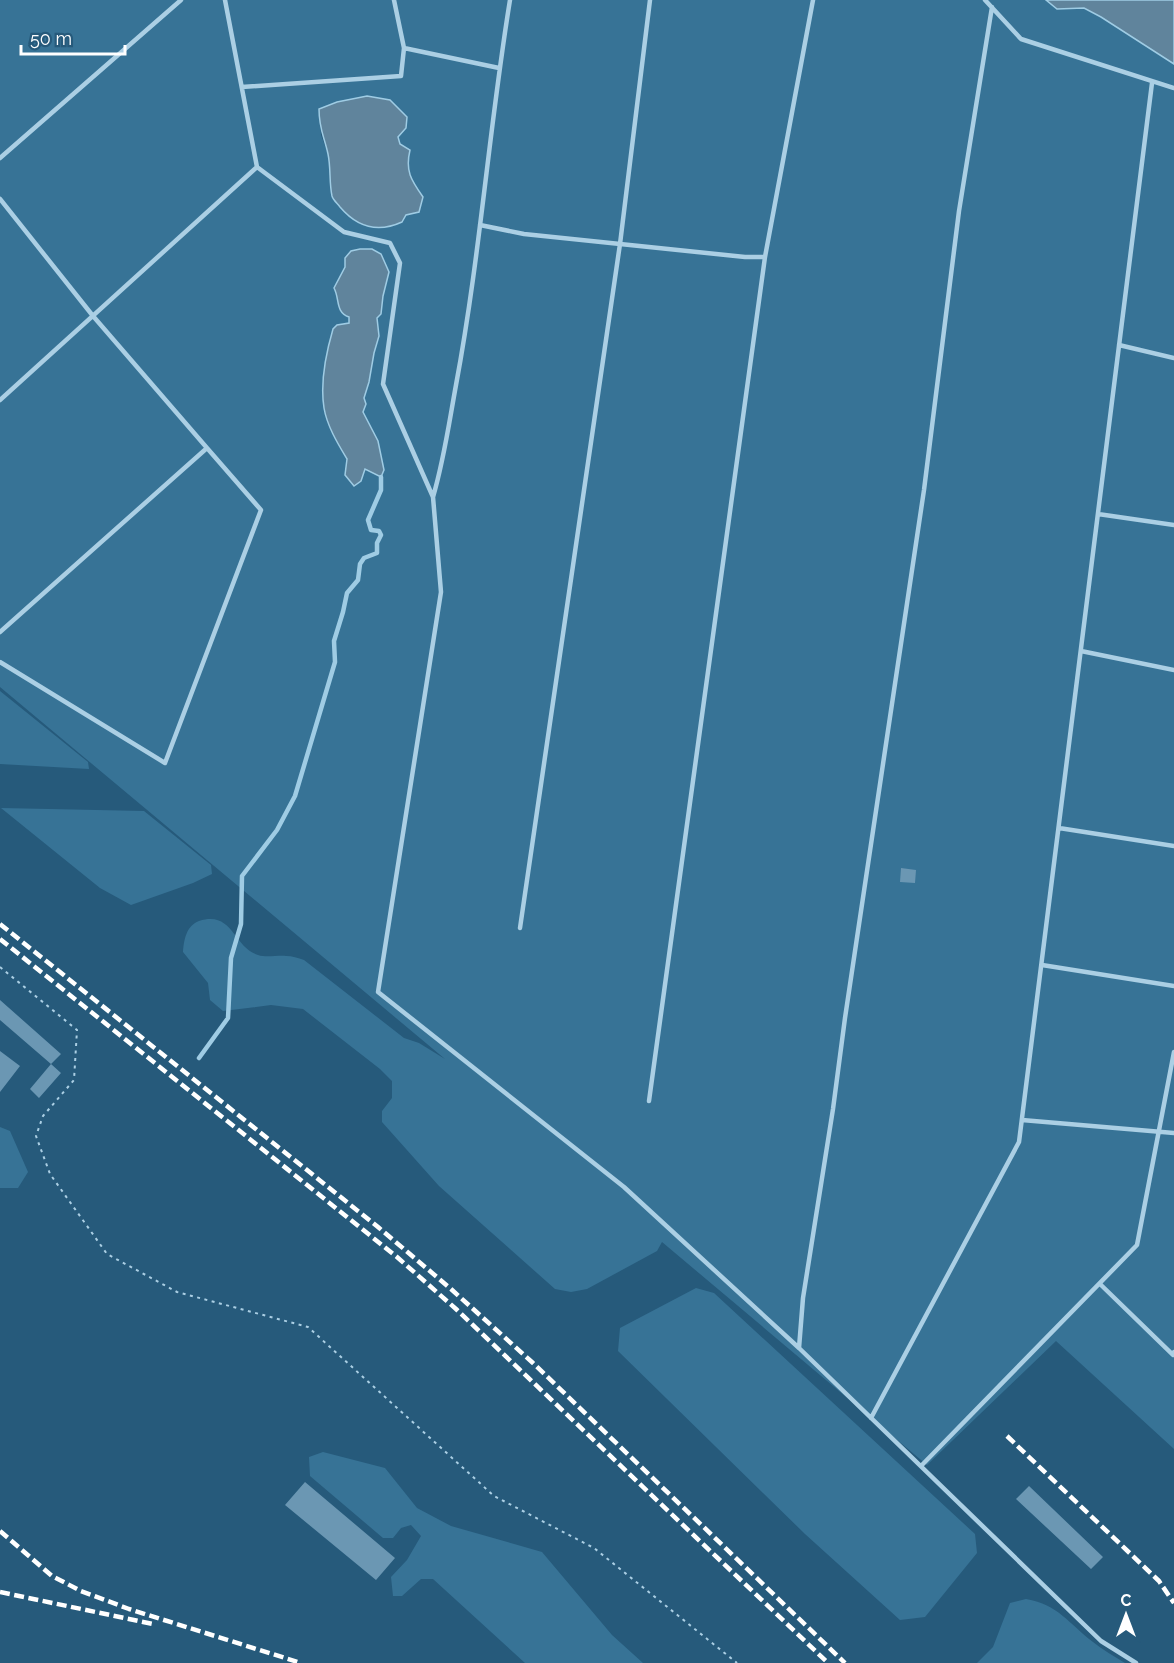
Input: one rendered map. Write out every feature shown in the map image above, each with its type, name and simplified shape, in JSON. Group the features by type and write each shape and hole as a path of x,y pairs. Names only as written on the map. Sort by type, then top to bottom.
{"lane":[{"path":"0,158 181,0"},
{"path":"225,0 257,167 344,232 390,243 400,263 383,384 433,497 441,592 378,992 624,1187 799,1348 1101,1641 1136,1663"},
{"path":"242,87 401,76 404,48 394,0"},
{"path":"433,497 440,471 468,319 499,68 510,0"},
{"path":"520,928 620,244 650,0"},
{"path":"649,1101 765,257 813,0"},
{"path":"986,0 1021,39 1152,83 1174,88"},
{"path":"799,1348 803,1298 924,490 959,211 992,7"},
{"path":"404,48 499,68"},
{"path":"871,1418 1019,1142 1152,83"},
{"path":"0,400 257,167"},
{"path":"0,199 93,316 261,510 165,762 0,662"},
{"path":"480,225 525,234 745,257 765,257"},
{"path":"1119,345 1174,358"},
{"path":"0,632 207,448"},
{"path":"1098,514 1174,525"},
{"path":"1081,651 1174,670"},
{"path":"1059,828 1174,846"},
{"path":"1042,965 1174,986"},
{"path":"921,1466 1137,1245 1174,1052"},
{"path":"1022,1120 1174,1133"},
{"path":"1100,1284 1173,1355 1174,1352"}],"path":[{"path":"0,967 77,1030 74,1080 43,1116 36,1136 50,1174 107,1254 177,1292 308,1327 494,1496 594,1548 736,1663"}],"shaded area":[{"path":"0,0 1046,0 1057,9 1083,8 1101,17 1174,64 1174,1449 1056,1341 927,1465 662,1242 657,1251 587,1289 571,1292 555,1289 439,1186 382,1122 382,1111 392,1098 392,1081 380,1069 303,1009 271,1005 223,1011 210,1000 208,983 183,952 188,930 199,921 210,919 219,921 232,931 243,945 258,955 288,956 304,960 404,1038 419,1043 445,1059 0,687","holes":["390,100 407,117 406,128 397,136 400,144 410,150 408,164 410,175 423,197 406,215 379,228 361,224 351,218 333,198 328,154 321,135 319,109","345,258 389,272 381,314 377,317 379,336 369,382 363,398 366,404 363,412 365,420 372,428 381,477 347,459 338,444 324,408 324,372 333,329 349,323 349,317 339,309 338,295"]},
{"path":"1046,0 1174,0 1174,64 1084,8 1057,9"},
{"path":"367,96 390,100 407,117 406,128 398,137 400,144 410,150 408,164 410,175 423,197 419,212 406,215 402,222 385,227 368,226 353,219 333,199 328,154 320,122 319,109 337,102"},
{"path":"372,249 381,254 389,272 381,314 377,318 379,336 364,398 366,404 363,412 378,441 384,470 381,477 365,469 361,481 354,486 345,475 347,459 333,435 324,408 323,378 333,329 337,325 349,323 349,317 340,309 334,288 345,267 345,258 351,251"},
{"path":"0,691 88,762 89,769 0,764"},
{"path":"1,808 144,811 211,865 212,874 131,905 100,888"},
{"path":"0,1127 10,1131 28,1172 18,1188 0,1188"},
{"path":"696,1288 714,1293 975,1534 977,1553 925,1617 900,1620 805,1534 618,1351 620,1328"},
{"path":"323,1452 385,1468 417,1508 451,1526 542,1552 612,1635 643,1663 525,1663 433,1579 421,1579 402,1596 393,1596 391,1577 407,1560 421,1536 411,1525 401,1528 393,1538 383,1538 310,1476 309,1457"},
{"path":"1026,1599 1055,1610 1097,1645 1125,1663 977,1663 993,1647 1010,1603"}],"building":[{"path":"901,868 916,870 915,883 900,882"},
{"path":"0,1000 61,1054 51,1064 0,1020"},
{"path":"0,1051 20,1066 0,1092"},
{"path":"51,1064 61,1073 39,1098 30,1089"},
{"path":"305,1482 395,1558 376,1580 285,1505"},
{"path":"1029,1486 1103,1557 1091,1569 1016,1499"}],"waterway":[{"path":"199,1058 228,1018 231,958 241,924 242,876 277,830 295,796 335,662 334,641 347,593 358,580 360,564 364,558 377,553 377,543 381,535 379,531 371,530 368,520 381,490 381,477"}],"railway":[{"path":"0,924 378,1227 451,1289 533,1363 845,1663"},
{"path":"0,939 397,1257 456,1309 828,1663"},
{"path":"1007,1436 1159,1581 1174,1603"},
{"path":"0,1531 52,1576 81,1591 129,1609 301,1663"},
{"path":"0,1592 153,1624"}]}
